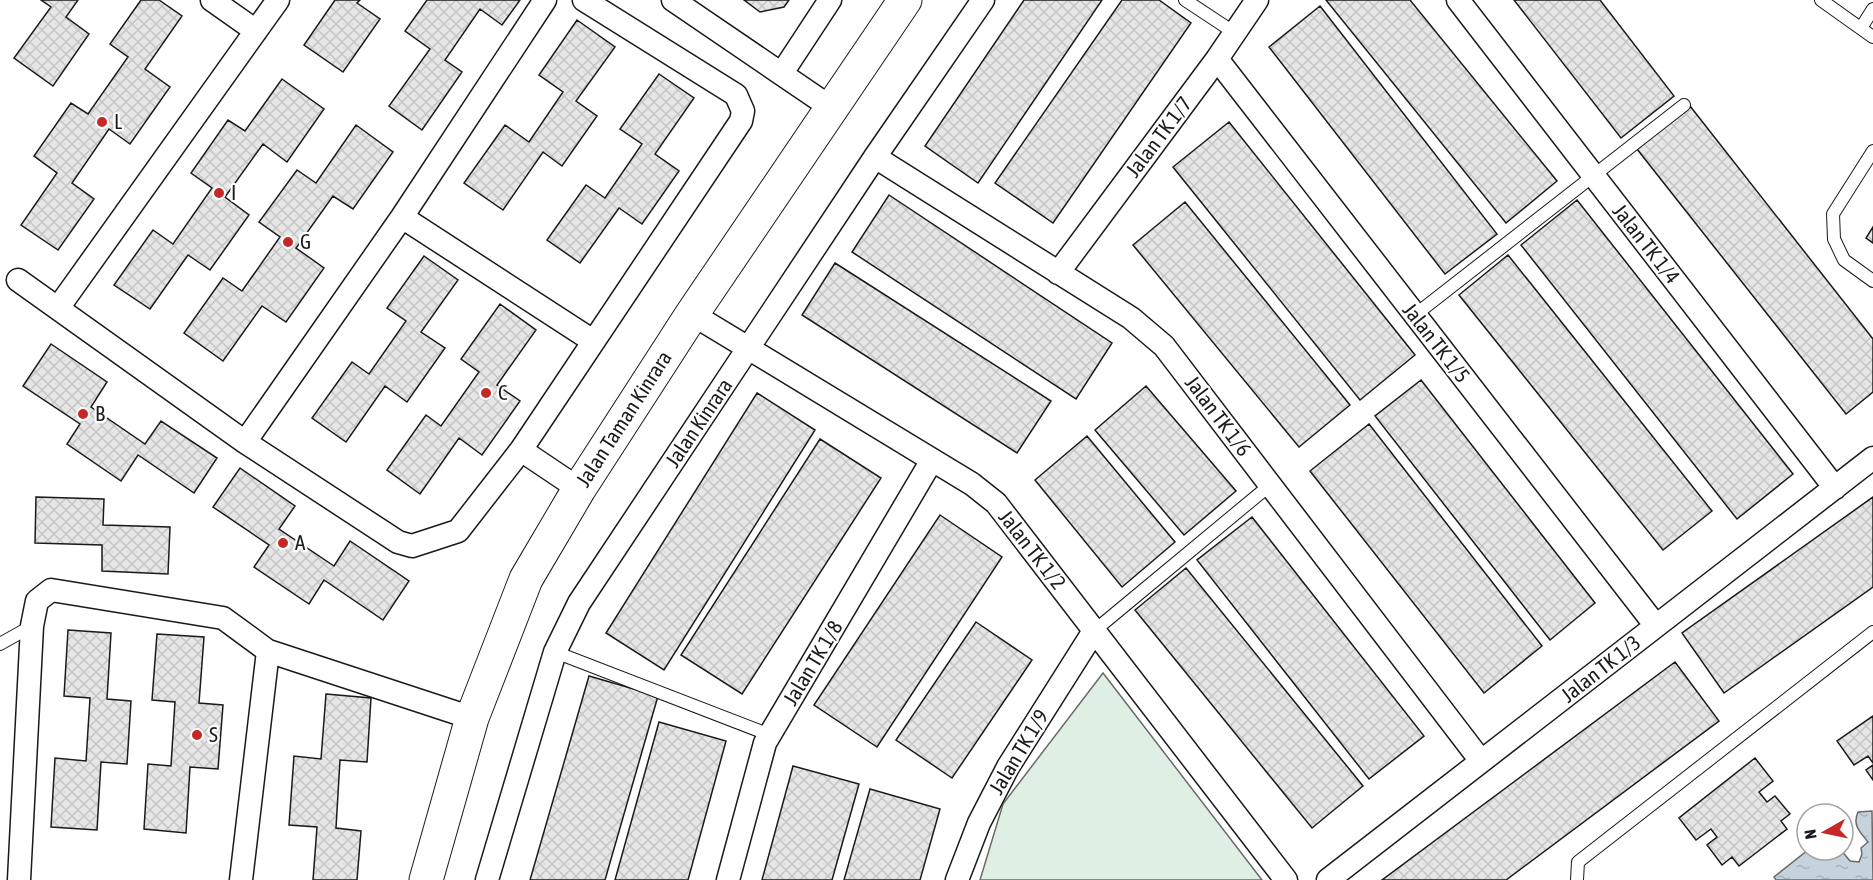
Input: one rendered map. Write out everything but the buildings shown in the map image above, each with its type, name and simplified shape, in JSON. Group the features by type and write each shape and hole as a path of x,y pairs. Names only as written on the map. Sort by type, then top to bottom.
{"street":[{"path":"212,0 256,31"},
{"path":"58,308 278,0"},
{"path":"245,442 402,217 545,0"},
{"path":"18,280 245,442 398,542 412,546 458,531 521,450 741,121 743,111 736,95 584,0"},
{"path":"673,0 833,109"},
{"path":"782,73 830,0"},
{"name":"Jalan Taman Kinrara","path":"426,880 472,718 526,579 579,489 692,314 905,0"},
{"name":"Jalan Kinrara","path":"487,880 555,652 579,603 875,157 983,0"},
{"name":"Jalan TK 1/7","path":"1058,273 1217,59 1257,0"},
{"name":"Jalan TK 1/4","path":"1458,0 1835,488"},
{"name":"Jalan TK 1/5","path":"1217,59 1656,626"},
{"name":"Jalan TK 1/6","path":"875,157 1131,318 1164,346 1481,761"},
{"path":"402,217 593,341"},
{"name":"Jalan TK 1/2","path":"692,314 972,484 996,502 1286,880"},
{"path":"521,450 579,489"},
{"name":"Jalan TK 1/3","path":"1328,880 1873,458"},
{"name":"Jalan TK 1/8","path":"728,880 765,743 932,460"},
{"path":"19,880 32,626 37,601 51,590 223,618 268,651 472,718"},
{"name":"Jalan TK 1/9","path":"957,880 979,823 1008,767 1094,631"},
{"path":"241,880 268,651"}],"lane":[{"path":"1185,0 1235,33"},
{"path":"1821,0 1873,37"},
{"path":"1861,28 1873,9"},
{"path":"1415,315 1684,105"},
{"path":"1873,151 1833,214 1833,239 1844,260 1873,281"},
{"path":"1094,631 1270,485"},
{"path":"0,645 32,626"},
{"path":"1577,880 1578,862 1873,632"},
{"path":"555,652 770,735"}],"green space":[{"path":"1103,673 1262,880 980,880 1003,804"}],"water":[{"path":"1872,811 1873,880 1776,880 1774,877 1795,860 1859,862 1862,854 1861,848 1868,842 1858,828 1856,817 1858,812"}],"place":[{"name":"L","path":"102,122"},
{"name":"I","path":"219,193"},
{"name":"G","path":"288,242"},
{"name":"C","path":"486,393"},
{"name":"B","path":"83,414"},
{"name":"A","path":"283,543"},
{"name":"S","path":"197,735"}]}
